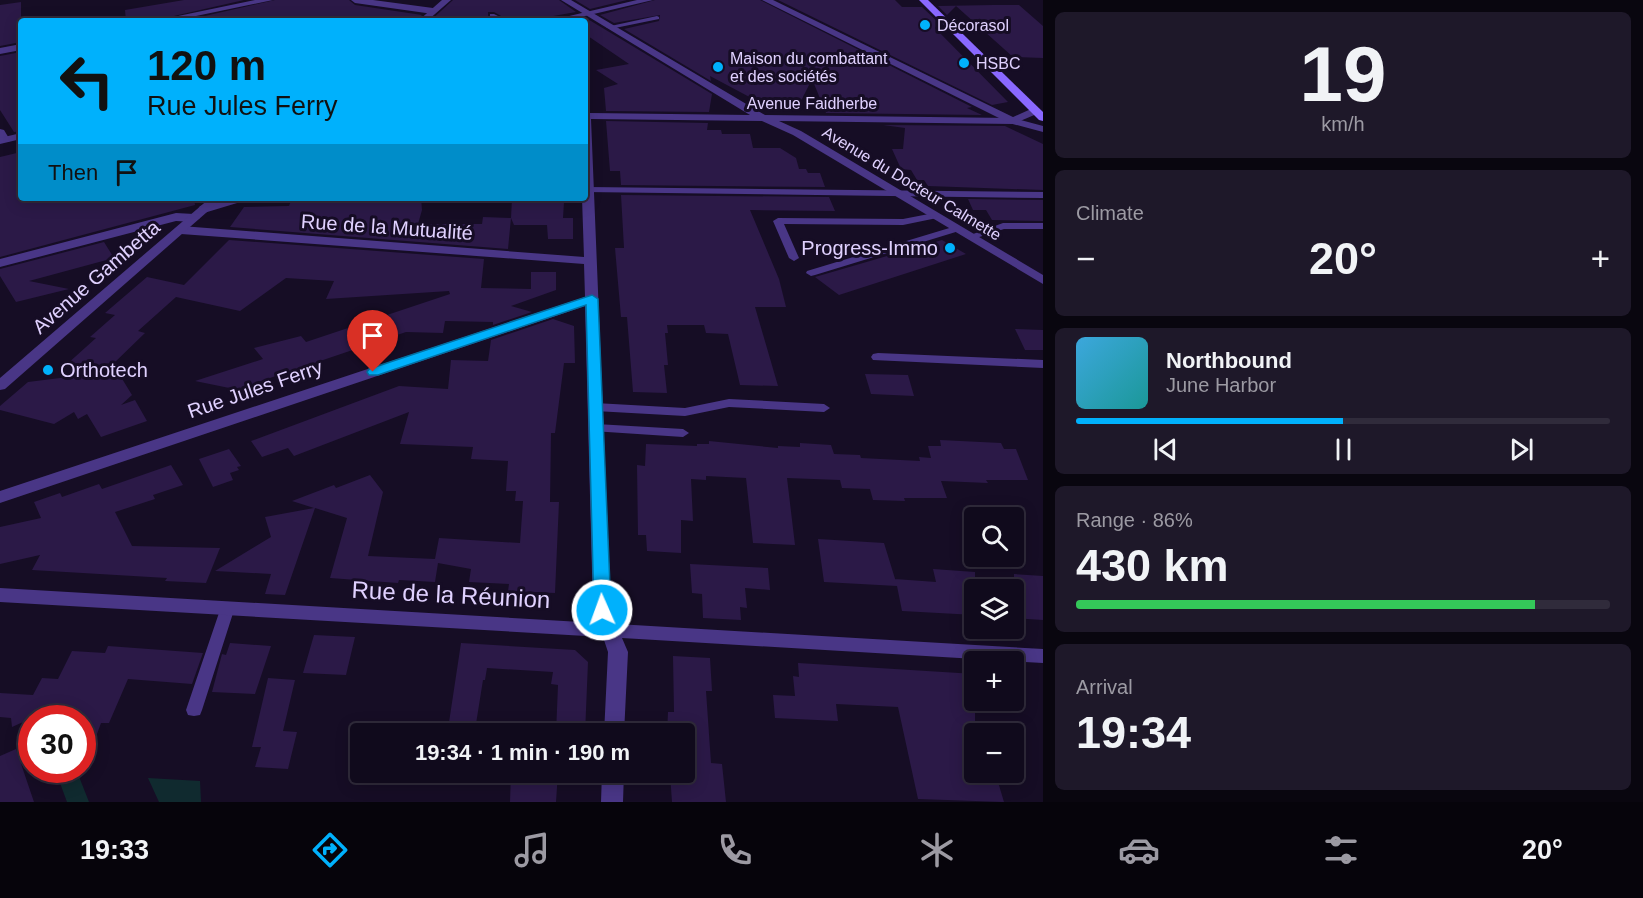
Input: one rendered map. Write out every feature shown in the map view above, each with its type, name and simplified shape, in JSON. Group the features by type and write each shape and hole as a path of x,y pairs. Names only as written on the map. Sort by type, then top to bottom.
{"main road":[{"path":"923,0 1039,114"}],"street":[{"path":"174,18 269,0"},
{"path":"355,0 433,11"},
{"path":"425,18 447,0"},
{"name":"Avenue du Docteur Calmette","path":"565,0 586,17 610,27 763,118 797,133 1043,280"},
{"path":"586,17 649,0"},
{"path":"766,0 1013,121 1043,129"},
{"path":"0,51 18,48"},
{"name":"Avenue Faidherbe","path":"588,116 1013,121 1039,114"},
{"path":"2,137 18,136"},
{"path":"588,190 602,610 618,652 615,723"},
{"name":"Avenue Gambetta","path":"0,386 213,201"},
{"path":"0,263 199,213 234,201"},
{"name":"Rue de la Mutualité","path":"181,230 591,261"},
{"name":"Rue Jules Ferry","path":"0,497 592,299"},
{"path":"878,357 1043,364"},
{"name":"Rue de la Réunion","path":"0,595 1043,656"},
{"path":"612,802 613,783"}],"lane":[{"path":"492,15 498,18"},
{"path":"610,27 657,18"},
{"path":"588,190 1043,195"},
{"path":"794,258 778,221 903,222 934,216"},
{"path":"970,237 1003,226 1043,226"},
{"path":"811,273 956,229"},
{"path":"595,407 685,412 729,403 824,408"},
{"path":"596,428 683,434"},
{"path":"194,710 228,608"}],"green space":[{"path":"148,778 200,781 201,802 159,802"},
{"path":"60,783 82,783 89,802 67,802"}],"building":[{"path":"184,0 244,0 165,18 126,18 125,10"},
{"path":"275,0 349,0 355,5 422,15 419,18 196,18"},
{"path":"453,0 559,0 576,12 542,18 505,18 494,12 488,12 490,18 433,18"},
{"path":"575,0 627,0 590,9"},
{"path":"655,0 760,0 972,107 967,108 982,115 826,113 812,79 796,111 774,110 710,76 711,81 624,29 659,21 660,15 614,23 600,15"},
{"path":"778,0 895,0 902,7 922,7 939,23 935,28 1008,102 992,105"},
{"path":"21,2 21,18 18,18 18,43 0,46 0,5"},
{"path":"1019,5 1043,26 1043,58 1013,57 956,6 947,15 938,6"},
{"path":"588,19 712,94 709,112 606,111 604,88 618,84 596,70 629,64 588,36"},
{"path":"18,53 18,131 14,132 0,110 0,56"},
{"path":"606,121 708,123 707,130 721,130 722,134 750,134 753,148 780,148 796,158 799,169 806,169 808,173 820,173 825,187 621,185 620,171 610,171"},
{"path":"883,125 1005,126 1043,144 1043,190 928,186 924,180 917,180 911,170 901,169 892,149 903,149 905,128"},
{"path":"18,153 18,201 194,201 195,205 0,257 0,157"},
{"path":"621,195 829,197 835,211 750,210 779,279 786,307 755,307 778,386 740,385 728,334 706,333 704,325 667,325 668,333 665,333 668,365 664,365 667,393 633,392 627,317 621,317 615,248 624,248"},
{"path":"968,199 1043,200 1043,221 992,220 986,210 973,210"},
{"path":"291,201 421,201 422,210 418,224 482,224 483,217 511,218 508,249 230,227 244,207 289,206"},
{"path":"512,201 564,202 563,218 573,218 573,239 548,239 547,225 514,225 511,218"},
{"path":"229,240 484,259 481,288 531,289 531,272 556,272 556,290 511,306 532,312 493,325 493,322 445,321 443,333 406,332 255,383 244,391 195,381 263,359 254,348 301,336 306,342 450,294 449,291 326,299 334,281 286,278 240,311 176,297 138,331 145,333 113,364 132,395 121,405 135,400 147,421 101,437 87,414 78,419 74,412 54,424 0,410 0,406 28,382 100,373 66,365 96,338 90,337 115,315 105,313 147,277 184,285"},
{"path":"942,240 966,254 839,295 815,277"},
{"path":"104,242 114,258 29,281 69,289 16,302 0,276 0,269"},
{"path":"553,319 574,326 575,363 564,363 555,433 551,433 550,502 559,502 555,593 508,591 509,584 469,582 471,569 438,563 435,582 399,580 398,583 330,578 347,518 315,508 285,595 265,594 271,574 215,571 271,537 265,517 314,508 292,501 334,485 336,488 370,475 383,492 368,556 435,559 439,538 520,543 523,501 515,501 516,491 506,491 508,461 471,459 473,447 400,444 409,412 294,456 288,448 262,457 251,441 399,386 448,389 451,360 488,361 491,340"},
{"path":"1015,329 1043,330 1043,350 1025,350"},
{"path":"865,374 908,375 914,396 871,394"},
{"path":"940,440 1001,443 1004,449 1016,449 1028,480 986,480 988,483 941,481 947,498 904,498 905,501 873,500 870,489 842,488 840,480 787,478 795,545 753,543 746,478 706,476 706,480 691,479 693,521 681,520 681,553 647,551 646,535 638,535 637,465 645,466 646,444 697,446 697,444 709,444 709,441 778,448 778,446 800,447 800,443 831,445 834,454 920,461 919,457 931,458 928,446 941,446"},
{"path":"229,449 241,466 237,467 239,470 230,473 233,480 213,487 199,459"},
{"path":"171,465 183,485 153,495 155,499 115,512 132,546 220,548 206,583 165,581 167,578 32,570 40,555 0,564 0,527 41,518 34,502 60,493 62,497 99,484 102,489"},
{"path":"818,539 884,543 895,579 936,582 933,569 975,572 975,579 964,579 964,614 902,611 897,586 824,582"},
{"path":"690,564 768,568 770,590 745,588 747,608 740,607 741,620 703,618 702,594 692,593"},
{"path":"1014,574 1043,576 1043,620 1024,619 1024,579 1014,579"},
{"path":"314,635 355,637 346,675 303,673"},
{"path":"230,643 271,646 255,694 212,692 222,654 226,655"},
{"path":"461,643 575,650 588,662 585,723 556,723 558,685 551,684 553,672 487,668 476,723 449,723"},
{"path":"108,646 203,653 192,684 128,679 109,723 101,723 96,737 96,705 18,705 18,724 12,727 11,718 0,717 0,693 33,695 42,678 58,679 72,651 105,653"},
{"path":"673,656 710,658 712,691 706,691 711,763 722,764 726,802 672,802 671,783 695,783 695,723 668,723 668,712 674,712"},
{"path":"798,663 964,673 964,711 975,711 975,723 964,723 964,783 998,783 1004,802 918,799 898,707 836,704 838,721 775,718 773,695 795,696 793,676 799,677"},
{"path":"268,678 295,680 283,731 297,732 288,769 255,767 261,747 252,747"},
{"path":"16,749 18,783 28,783 34,802 0,802 0,756"},
{"path":"511,783 557,783 556,802 510,802"}],"place":[{"name":"Décorasol","path":"925,25"},
{"name":"HSBC","path":"964,63"},
{"name":"Maison du combattant et des sociétés","path":"718,67"},
{"name":"Progress-Immo","path":"950,248"},
{"name":"Orthotech","path":"48,370"}],"route":[{"path":"373,372 592,299 602,610"}]}
